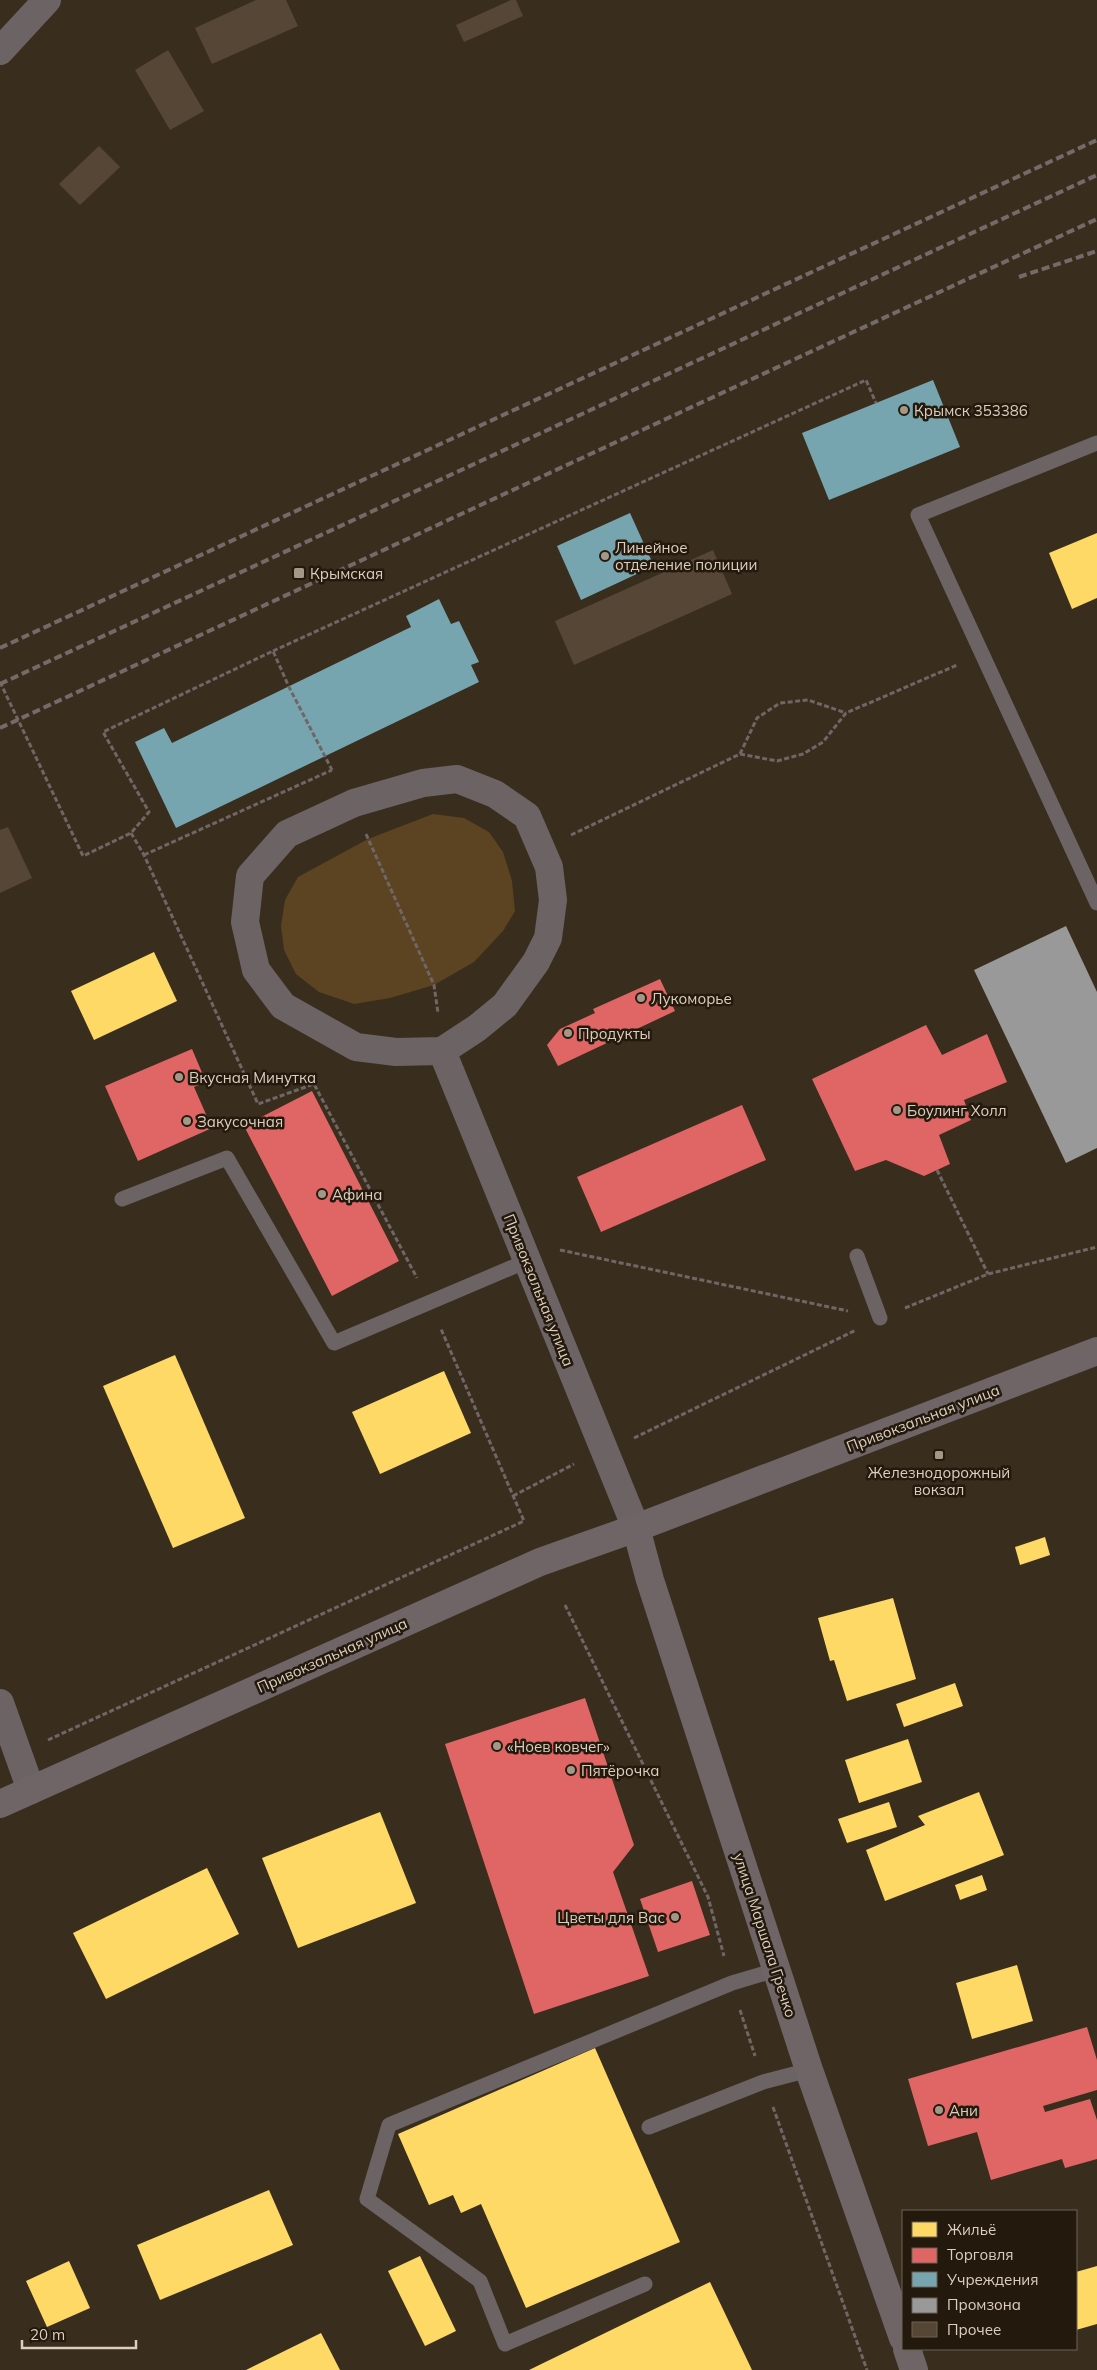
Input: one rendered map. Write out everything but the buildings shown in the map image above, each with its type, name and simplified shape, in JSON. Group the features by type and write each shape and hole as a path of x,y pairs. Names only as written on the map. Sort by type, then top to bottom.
{"main road":[{"name":"Привокзальная улица","path":"0,1804 540,1562 636,1528 1097,1351"},
{"name":"улица Маршала Гречко","path":"636,1528 650,1580 776,1970 902,2335"},
{"path":"907,2350 914,2370"}],"street":[{"path":"0,51 47,0"},
{"path":"457,779 494,794 527,816 542,848 550,867 553,900 548,938 536,962 505,1005 477,1028 442,1051 396,1052 356,1047 283,1006 256,970 245,922 250,876 287,834 354,803 423,783 457,779"},
{"name":"Привокзальная улица","path":"442,1051 636,1528"},
{"path":"0,1703 31,1790"}],"lane":[{"path":"1097,443 918,515 1097,903"},
{"path":"122,1198 228,1158 334,1343 527,1261"},
{"path":"857,1256 880,1318"},
{"path":"645,2284 505,2344 480,2281 367,2200 389,2125 732,1983 776,1970"},
{"path":"648,2127 763,2082 809,2070"}],"path":[{"path":"0,682 83,856 131,833 148,812 103,732 273,651 866,380 876,403"},
{"path":"273,651 288,687 332,770 354,803 434,985 442,1051"},
{"path":"542,848 740,754 777,761 803,754 823,742 846,713 982,654"},
{"path":"740,754 757,718 780,703 808,700 846,713"},
{"path":"144,855 332,770"},
{"path":"17,1754 524,1521 429,1302 314,1084 258,1104 144,855 131,833"},
{"path":"937,1170 988,1274"},
{"path":"552,1248 880,1318"},
{"path":"513,1496 581,1461"}],"shaded area":[{"path":"433,814 464,818 489,832 503,852 512,881 515,911 503,931 474,962 434,985 390,998 354,1004 319,992 296,974 284,950 281,926 285,900 298,877 368,839"}],"railway":[{"path":"0,648 1097,140"},
{"path":"0,684 1097,175"},
{"path":"0,728 1097,219"},
{"path":"1019,277 1097,251"}],"place":[{"name":"Крымск 353386","path":"904,410"},
{"name":"Линейное отделение полиции","path":"605,556"},
{"name":"Крымская","path":"299,573"},
{"name":"Лукоморье","path":"641,998"},
{"name":"Продукты","path":"568,1033"},
{"name":"Вкусная Минутка","path":"179,1077"},
{"name":"Боулинг Холл","path":"897,1110"},
{"name":"Закусочная","path":"187,1121"},
{"name":"Афина","path":"322,1194"},
{"name":"Железнодорожный вокзал","path":"939,1455"},
{"name":"«Ноев ковчег»","path":"497,1746"},
{"name":"Пятёрочка","path":"571,1770"},
{"name":"Цветы для Вас","path":"675,1917"},
{"name":"Ани","path":"939,2110"}]}
